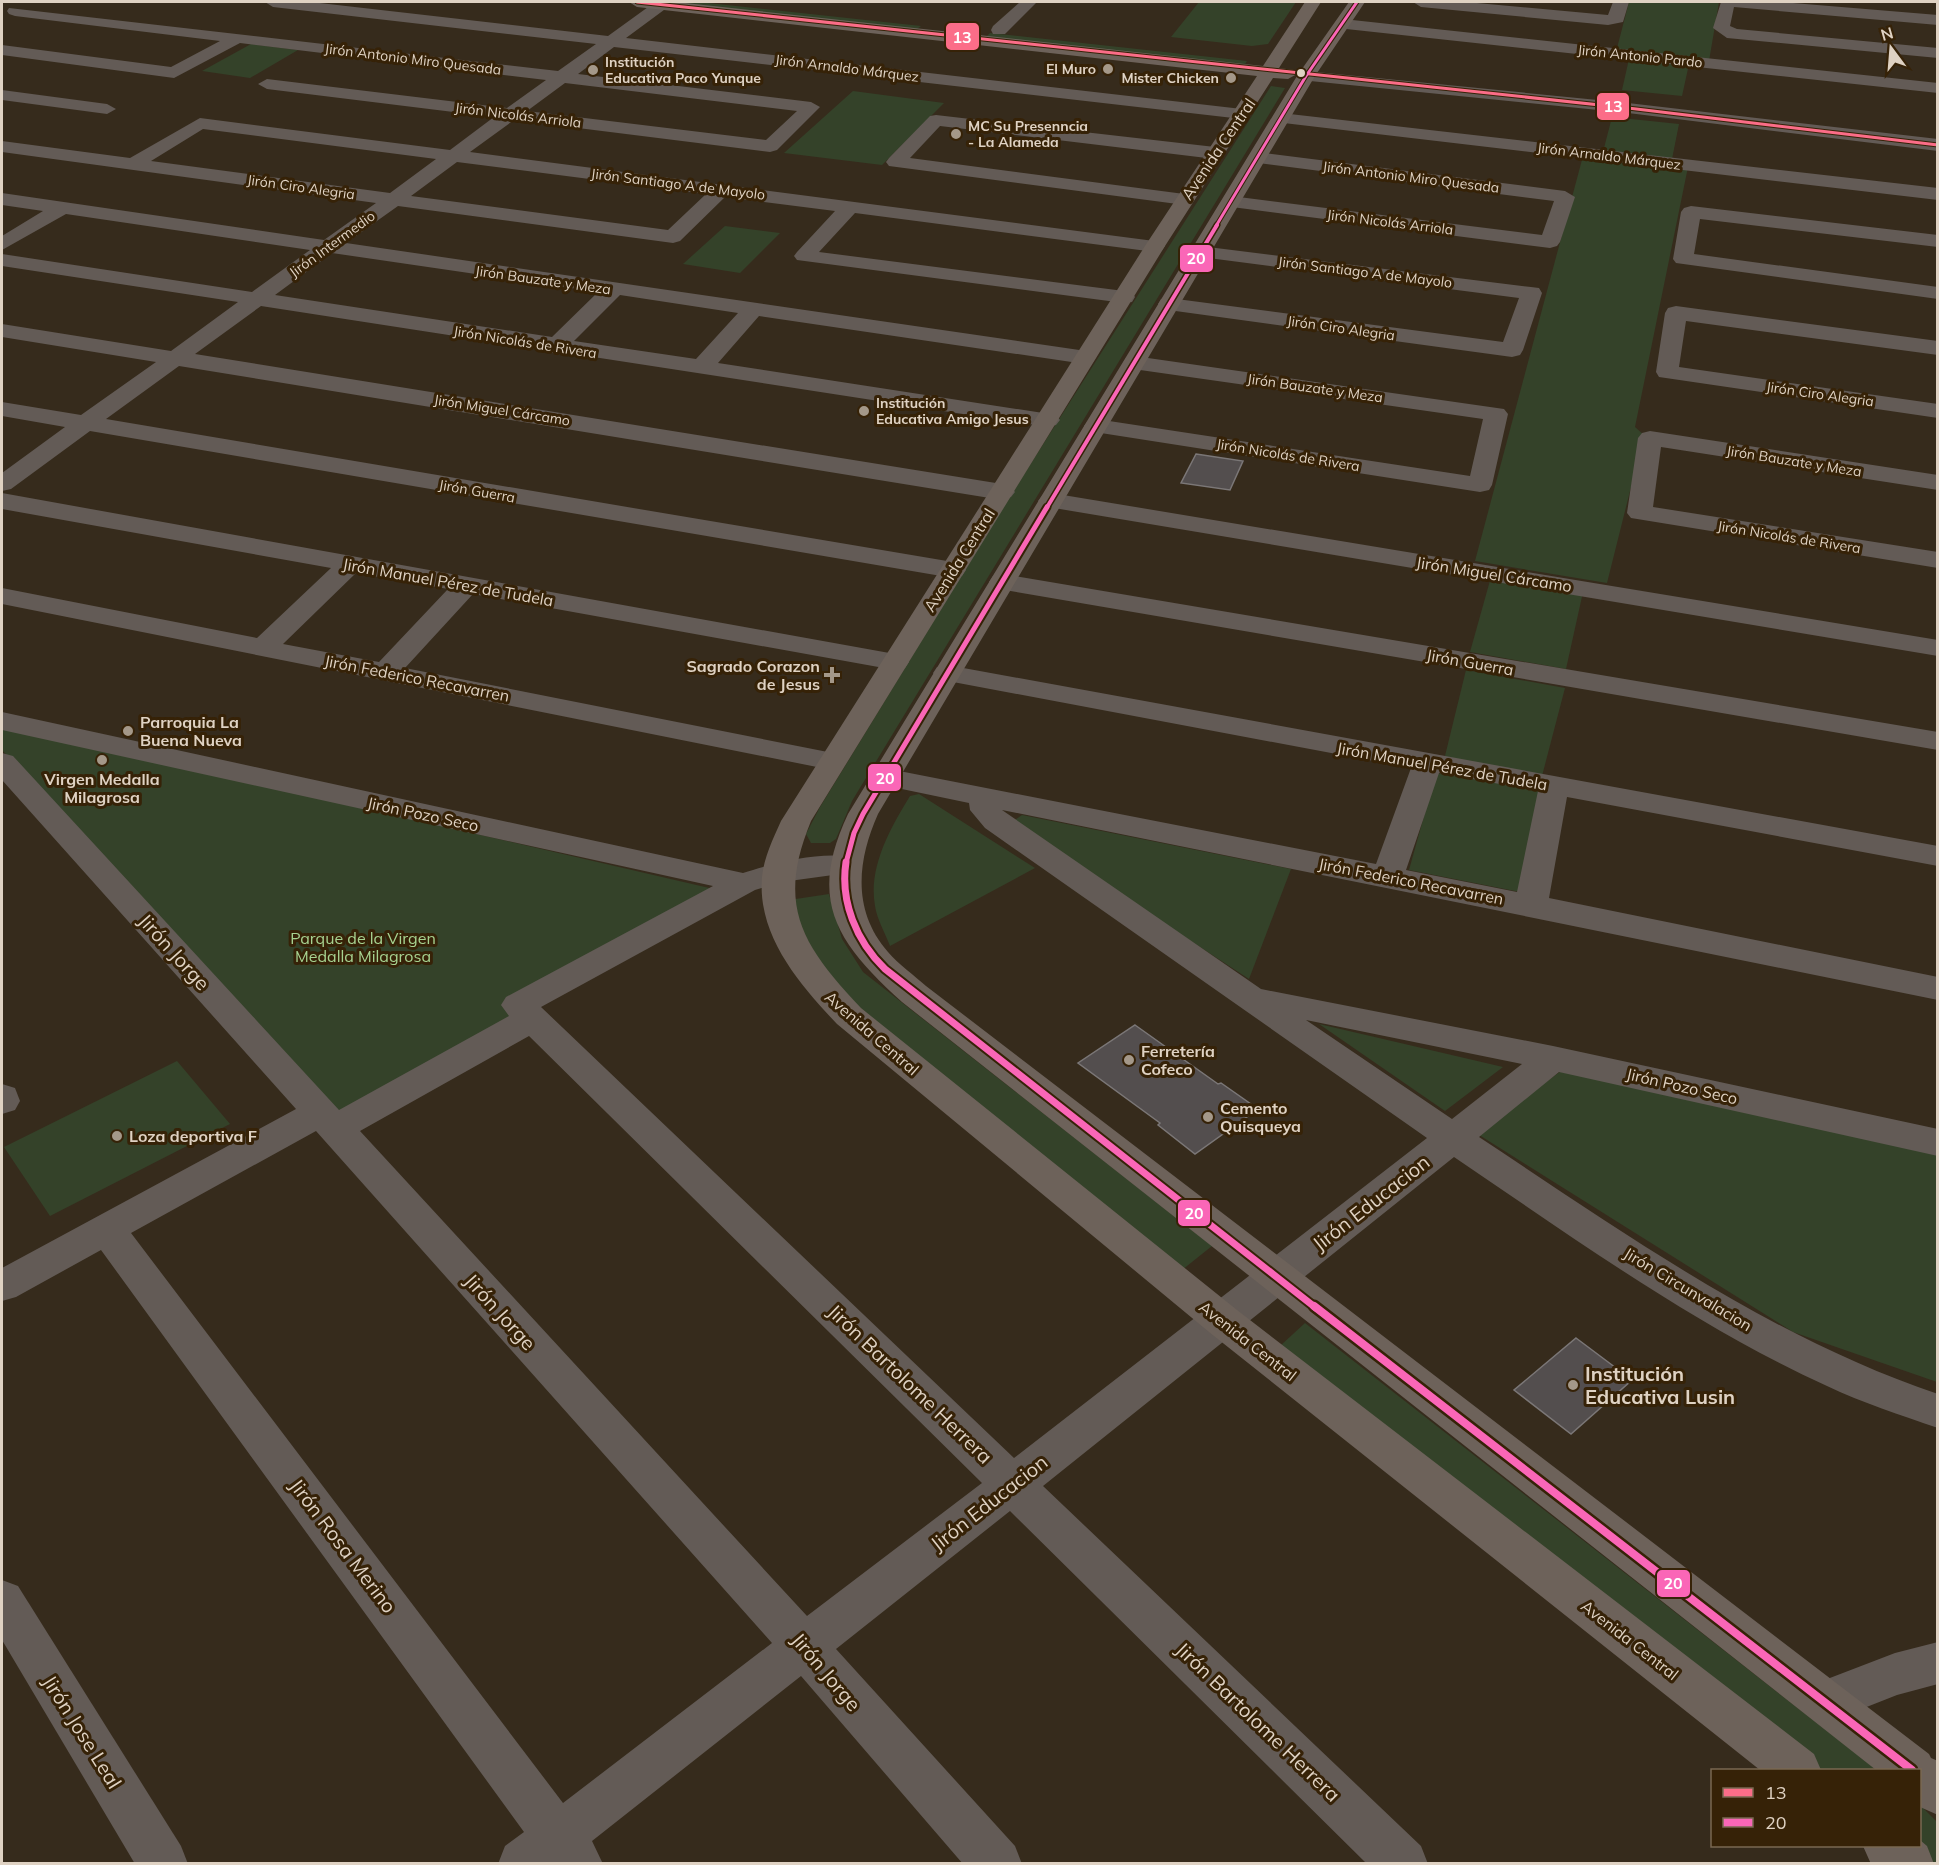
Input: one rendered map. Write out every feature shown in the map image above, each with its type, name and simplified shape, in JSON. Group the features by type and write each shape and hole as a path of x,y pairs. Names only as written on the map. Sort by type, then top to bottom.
{"main road":[{"path":"637,2 951,31 1310,70"},
{"path":"738,2 951,31 999,30 1273,66"},
{"name":"Avenida Central","path":"1313,2 1155,246 832,762 784,844 777,905 790,939 814,981 849,1016 1223,1322 1796,1769"},
{"path":"1357,2 1310,70 884,777 851,838 844,865 843,891 852,920 876,960 914,994 1911,1769"},
{"path":"1921,1778 1938,1792"},
{"path":"1890,1847 1909,1863"}],"street":[{"path":"8,14 35,2"},
{"name":"Jirón Arnaldo Márquez","path":"273,2 613,39 1242,114"},
{"path":"999,30 1029,2"},
{"path":"1421,2 1608,20 1617,19 1621,2"},
{"path":"1938,20 1740,2 1727,4 1721,28 1733,34 1938,52"},
{"name":"Jirón Intermedio","path":"2,484 662,4"},
{"name":"Jirón Antonio Miro Quesada","path":"8,14 325,48 811,107 773,156"},
{"name":"Jirón Antonio Pardo","path":"1343,24 1938,88"},
{"path":"2,50 174,73 237,38"},
{"path":"306,60 325,48"},
{"path":"1310,70 1938,133"},
{"name":"Jirón Nicolás Arriola","path":"286,72 267,84 512,115 773,156"},
{"path":"2,95 107,109 35,150"},
{"path":"1645,105 1938,145"},
{"name":"Jirón Arnaldo Márquez","path":"1281,118 1938,194"},
{"path":"1185,199 896,162 936,120 1215,153"},
{"name":"Jirón Santiago A de Mayolo","path":"134,164 200,123 454,156 739,186 851,206 1155,246"},
{"name":"Jirón Ciro Alegria","path":"2,146 673,237 739,186"},
{"name":"Jirón Antonio Miro Quesada","path":"1257,158 1565,197 1550,242"},
{"name":"Jirón Bauzate y Meza","path":"2,199 613,290 1085,357"},
{"name":"Jirón Nicolás Arriola","path":"1231,202 1550,242"},
{"path":"851,206 804,256 1124,297"},
{"path":"2,244 62,208"},
{"path":"1938,241 1691,212 1683,259 1938,293"},
{"name":"Jirón Santiago A de Mayolo","path":"1200,252 1531,293 1512,350"},
{"name":"Jirón Nicolás de Rivera","path":"2,260 1048,420"},
{"path":"555,346 613,290"},
{"name":"Jirón Ciro Alegria","path":"1169,304 1512,350"},
{"path":"701,368 753,309"},
{"name":"Jirón Ciro Alegria","path":"1938,348 1676,313 1666,372 1938,411"},
{"name":"Jirón Miguel Cárcamo","path":"2,330 1002,492"},
{"name":"Jirón Bauzate y Meza","path":"1134,363 1496,414 1480,485"},
{"name":"Jirón Guerra","path":"2,409 953,570"},
{"name":"Jirón Nicolás de Rivera","path":"1096,426 1480,485"},
{"name":"Jirón Bauzate y Meza","path":"1640,513 1650,438 1938,483"},
{"name":"Jirón Manuel Pérez de Tudela","path":"2,501 895,662"},
{"name":"Jirón Miguel Cárcamo","path":"1051,501 1938,648"},
{"name":"Jirón Nicolás de Rivera","path":"1640,513 1938,560"},
{"path":"263,648 350,564"},
{"name":"Jirón Guerra","path":"1002,582 1938,741"},
{"path":"386,671 466,586"},
{"name":"Jirón Federico Recavarren","path":"2,596 832,762"},
{"name":"Jirón Manuel Pérez de Tudela","path":"947,673 1428,764 1938,856"},
{"name":"Jirón Pozo Seco","path":"2,721 744,883 779,872 844,865"},
{"name":"Jirón Jorge","path":"2,762 804,1646 842,1692 997,1863"},
{"path":"1388,876 1428,764"},
{"name":"Jirón Federico Recavarren","path":"884,777 984,799 1388,876 1938,990"},
{"path":"1531,905 1554,786"},
{"name":"Jirón Circunvalacion","path":"984,799 985,810 996,821 1453,1140 1703,1300 1744,1323 1823,1366 1909,1402 1938,1411"},
{"path":"2,1286 107,1229 327,1121 525,1012 744,883"},
{"name":"Jirón Pozo Seco","path":"1251,998 1553,1058 1938,1143"},
{"name":"Jirón Bartolome Herrera","path":"525,1012 1403,1863"},
{"path":"1453,1140 1553,1058"},
{"name":"Jirón Educacion","path":"522,1863 568,1850 804,1646 1223,1322 1276,1277 1453,1140"},
{"name":"Jirón Rosa Merino","path":"107,1229 568,1850"},
{"name":"Jirón Jose Leal","path":"2,1600 163,1863"},
{"path":"1826,1701 1895,1674 1938,1663"}],"green space":[{"path":"662,2 699,2 921,26 916,30"},
{"path":"1199,2 1296,2 1268,44 1252,46 1171,37"},
{"path":"1629,2 1719,2 1709,61 1616,52"},
{"path":"990,33 1247,61 1244,66 985,38"},
{"path":"251,44 298,50 250,78 202,71"},
{"path":"1629,59 1689,64 1682,96 1622,90"},
{"path":"1271,86 1285,88 852,801 836,839 830,843 811,843 806,834 820,807 1007,501"},
{"path":"853,91 944,103 882,165 784,153"},
{"path":"1612,117 1679,124 1672,159 1603,152"},
{"path":"1583,156 1688,167 1635,427 1644,435 1607,583 1475,561"},
{"path":"725,226 780,233 740,273 683,264"},
{"path":"1491,577 1583,592 1566,669 1470,652"},
{"path":"1466,670 1565,688 1542,776 1444,760"},
{"name":"Parque de la Virgen Medalla Milagrosa","path":"2,724 718,890 520,1017 335,1116 2,750"},
{"path":"1436,773 1546,791 1525,893 1409,870"},
{"path":"919,794 1035,868 890,946 876,911 875,877 889,834 910,796"},
{"path":"1022,815 1291,869 1249,979 1018,828 1015,820"},
{"path":"829,894 842,939 863,972 1212,1246 1182,1270 826,980 789,900"},
{"path":"1319,1024 1503,1067 1445,1111"},
{"name":"Loza deportiva F","path":"177,1061 230,1124 50,1216 4,1147"},
{"path":"1561,1071 1937,1152 1937,1382 1793,1332 1476,1133"},
{"path":"1305,1323 1876,1769 1810,1769 1280,1346"},
{"path":"1921,1806 1937,1822 1937,1863 1924,1863 1905,1847 1921,1847"}],"building":[{"path":"1196,454 1243,461 1230,490 1181,483"},
{"path":"1135,1025 1218,1084 1221,1083 1258,1109 1195,1154 1158,1125 1160,1123 1078,1063"},
{"name":"Institución Educativa Lusin","path":"1576,1338 1632,1380 1571,1434 1514,1390"}],"transit line":[{"name":"13","path":"637,2 1628,108 1938,145"},
{"name":"20","path":"1357,2 1306,76 863,814 854,833 845,870 848,906 863,942 876,960 914,994 1911,1769"}],"place":[{"name":"El Muro","path":"1108,69"},
{"name":"Institución Educativa Paco Yunque","path":"593,70"},
{"name":"Mister Chicken","path":"1231,78"},
{"name":"MC Su Presenncia - La Alameda","path":"956,134"},
{"name":"Institución Educativa Amigo Jesus","path":"864,411"},
{"name":"Sagrado Corazon de Jesus","path":"832,675"},
{"name":"Parroquia La Buena Nueva","path":"128,731"},
{"name":"Virgen Medalla Milagrosa","path":"102,760"},
{"name":"Ferretería Cofeco","path":"1129,1060"},
{"name":"Cemento Quisqueya","path":"1208,1117"},
{"name":"Loza deportiva F","path":"117,1136"},
{"name":"Institución Educativa Lusin","path":"1573,1385"}]}
